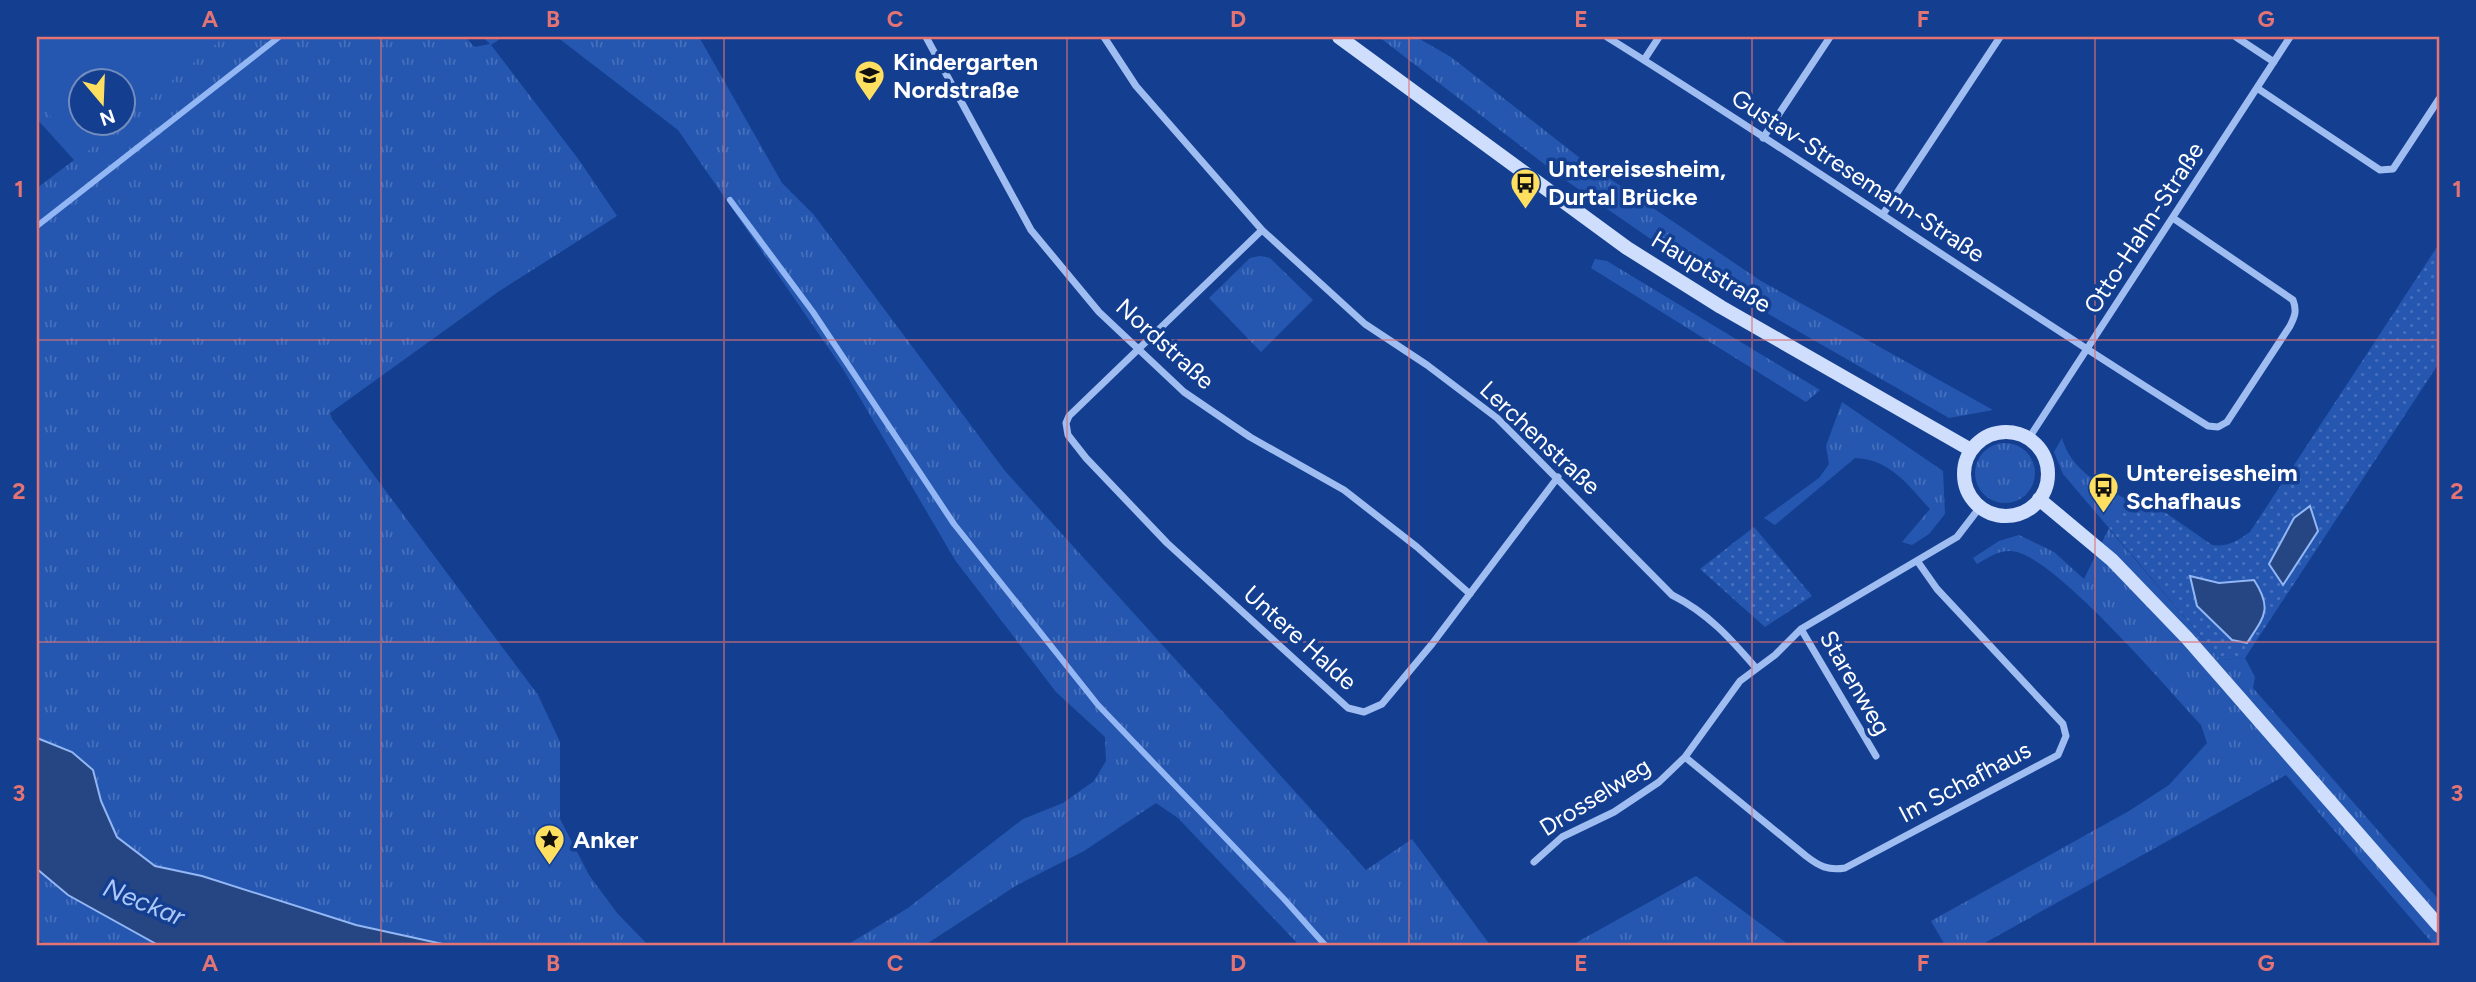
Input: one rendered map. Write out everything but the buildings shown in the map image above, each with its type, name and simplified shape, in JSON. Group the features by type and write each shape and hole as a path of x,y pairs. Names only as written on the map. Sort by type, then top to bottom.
{"main road":[{"name":"Hauptstraße","path":"1339,37 1627,248 1732,313 1971,450"},
{"path":"2007,432 2029,439 2045,459 2048,472 2039,499 2023,512 2010,515 1997,515 1980,507 1971,498 1965,482 1964,468 1971,450 1991,434 2007,432"},
{"path":"2039,499 2112,560 2187,638 2439,926"}],"street":[{"name":"Nordstraße","path":"926,37 1031,230 1099,312 1184,391 1228,422 1344,491 1417,547 1470,594"},
{"name":"Lerchenstraße","path":"1104,37 1136,86 1262,230 1354,315 1497,418 1672,595 1698,608 1718,625 1756,668"},
{"name":"Gustav-Stresemann-Straße","path":"1607,37 1883,214 2087,351 2208,426 2218,426 2227,422 2290,327 2296,314 2295,306 2293,300 2173,218"},
{"path":"1644,60 1659,37"},
{"path":"1763,138 1830,37"},
{"path":"1883,214 2000,37"},
{"path":"2236,37 2274,62"},
{"name":"Otto-Hahn-Straße","path":"2029,439 2290,37"},
{"path":"2257,88 2380,170 2393,169 2439,99"},
{"path":"1138,349 1262,230"},
{"name":"Untere Halde","path":"1138,349 1069,416 1066,423 1068,435 1086,458 1167,543 1348,708 1364,712 1382,704 1470,594 1558,477"},
{"path":"1756,668 1801,629 1878,581 1918,562 1957,537 1980,507"},
{"name":"Im Schafhaus","path":"1685,757 1820,867 1832,870 1845,868 2058,755 2066,736 2063,724 1937,589 1918,562"},
{"name":"Starenweg","path":"1801,629 1875,756"},
{"name":"Drosselweg","path":"1534,862 1562,837 1614,812 1659,782 1685,757 1740,681 1756,668"}],"green space":[{"path":"37,37 466,37 474,47 490,44 483,37 503,37 491,45 579,160 617,216 498,292 330,413 538,695 560,742 560,819 589,875 617,913 648,945 447,945 356,925 203,876 155,866 117,837 101,801 93,770 72,752 37,738 37,188 74,160 37,119"},
{"path":"37,37 224,37 136,110 136,66 66,66 66,134 37,101"},
{"path":"557,37 699,37 782,183 814,215 1005,471 1366,870 1412,839 1490,945 1299,945 1178,818 1156,803 1084,851 1017,885 925,945 847,945 908,908 1023,819 1063,803 1094,781 1106,761 1105,737 1056,692 955,560 843,369 678,130"},
{"path":"1379,37 1416,37 1451,57 1585,162 1761,281 1993,410 1949,418 1713,282 1561,177"},
{"path":"68,136 105,136 84,154"},
{"path":"2439,244 2439,363 2245,658 2221,660 2109,528 2129,501 2140,495 2212,545 2232,543 2250,532"},
{"path":"1250,258 1270,258 1313,300 1261,352 1209,298"},
{"path":"1595,259 1607,261 1820,390 1806,402 1591,268"},
{"path":"1842,402 1943,471 1945,514 1929,534 1912,545 1902,542 1930,509 1897,475 1867,459 1855,458 1775,525 1764,518 1819,478 1829,464 1826,446"},
{"path":"2062,438 2072,460 2080,468 2098,483 2129,501 2109,529 2221,660 2245,658 2255,677 2253,688 2439,900 2439,945 2434,945 2286,775 1981,945 1945,945 1931,921 2129,811 2169,785 2207,743 2201,725 2112,629 2059,579 2036,561 2017,552 2001,552 1977,564 1973,558 1999,541 2019,535 2054,552 2084,579 2109,528 2063,474 2054,452"},
{"path":"2005,443 2017,445 2030,456 2035,473 2033,485 2022,498 2005,503 1993,501 1980,490 1975,473 1977,461 1988,448"},
{"path":"1754,527 1812,596 1765,627 1700,569"},
{"path":"37,869 68,895 158,945 46,945 37,939"},
{"path":"1696,876 1789,945 1572,945"}],"water":[{"path":"2310,506 2318,531 2283,585 2269,564 2294,518"},
{"path":"2190,576 2219,583 2254,580 2265,606 2262,619 2247,643 2232,640 2197,606"},
{"name":"Neckar","path":"37,738 72,752 93,770 101,801 117,837 155,866 202,876 356,925 447,945 158,945 68,895 37,869"}],"waterway":[{"path":"37,226 279,37"},
{"path":"730,200 813,312 954,524 1098,705 1325,945"}],"place":[{"name":"Kindergarten Nordstraße","path":"870,103"},
{"name":"Untereisesheim, Durtal Brücke","path":"1525,210"},
{"name":"Untereisesheim Schafhaus","path":"2103,514"},
{"name":"Anker","path":"550,867"}]}
